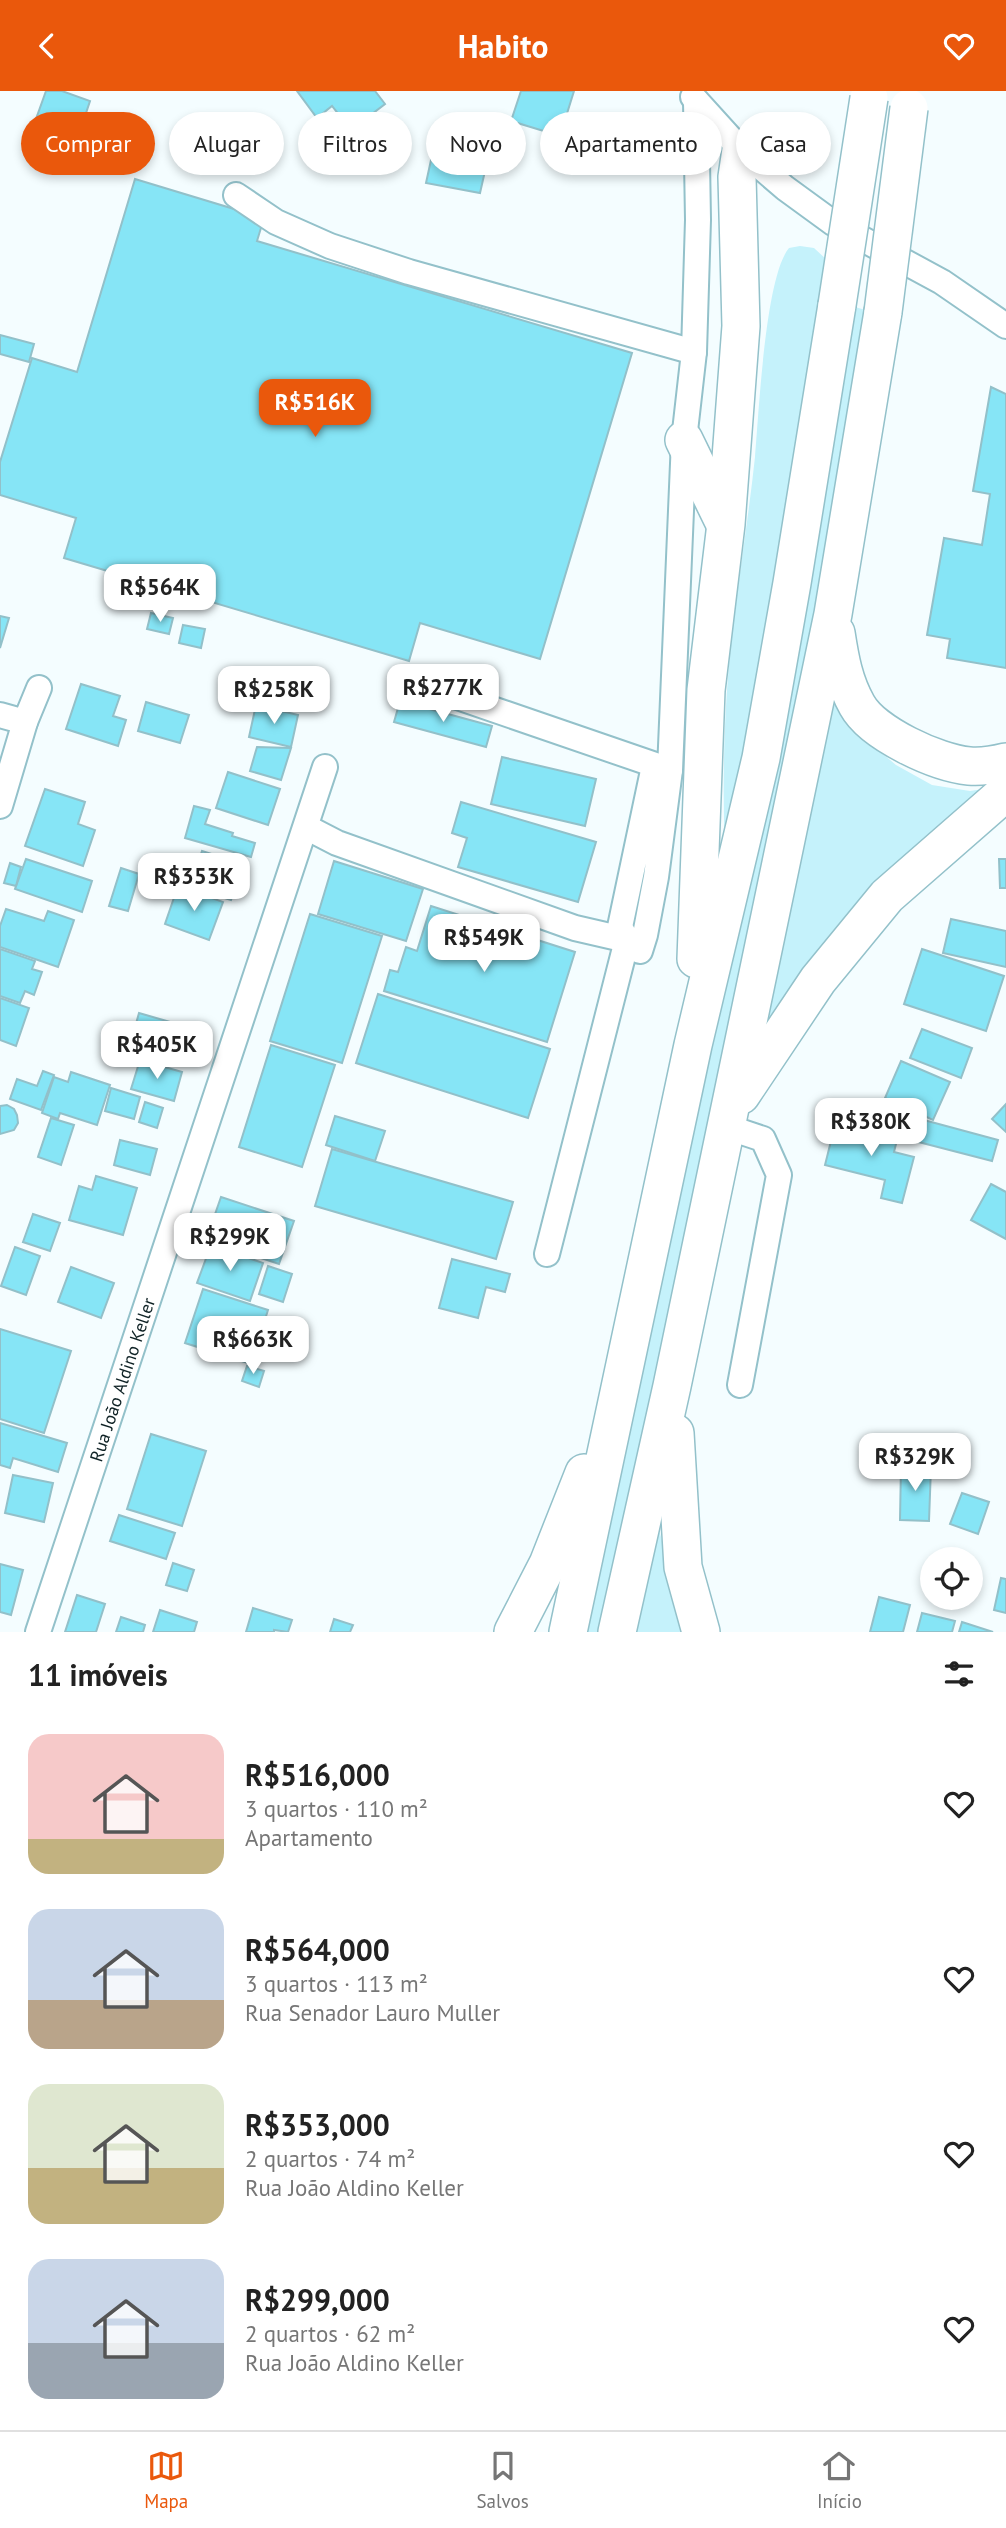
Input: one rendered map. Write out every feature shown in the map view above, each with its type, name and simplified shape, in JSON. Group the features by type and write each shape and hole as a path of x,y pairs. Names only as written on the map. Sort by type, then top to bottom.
{"highway":[{"path":"568,1632 693,1045 761,758 792,583 870,95"},
{"path":"617,1632 672,1386 833,614 883,312 910,99"},
{"path":"693,1045 706,690 726,524 741,326 737,175"},
{"path":"684,440 726,524"},
{"path":"833,614 843,676 858,708 877,726 923,753 947,761 968,766 992,766 1006,762"},
{"path":"728,1119 818,980 887,896 1006,792"},
{"path":"513,1632 548,1564 620,1381"},
{"path":"672,1386 683,1567 701,1632"}],"street":[{"path":"692,96 736,145"},
{"path":"547,1254 631,934 662,768 684,440 694,352 698,220 692,96"},
{"path":"770,175 833,223 942,282 1006,326"},
{"path":"236,195 276,222 330,246 409,272 694,352"},
{"path":"0,806 25,722 39,688"},
{"path":"437,690 662,768"},
{"path":"0,715 25,722"},
{"name":"Rua João Aldino Keller","path":"38,1632 325,767"},
{"path":"306,827 337,843 563,923 631,934"},
{"path":"728,1119 763,1139 779,1175 740,1385"}],"shaded area":[{"path":"789,248 814,248 827,260 822,335 725,855 724,769 728,683 755,457 764,347 774,287 781,264"},
{"path":"855,307 869,311 845,469 605,1632 584,1632"},
{"path":"834,670 877,749 896,765 932,785 970,791 997,787 790,990 752,1041"},
{"path":"655,1516 688,1632 628,1632"}],"building":[{"path":"46,91 62,91 90,101 86,112 38,112"},
{"path":"297,91 375,91 385,104 375,112 337,112 332,106 324,112 313,112"},
{"path":"521,91 574,91 567,112 540,112 540,130 526,126 526,112 514,112"},
{"path":"428,175 484,175 480,193 426,183"},
{"path":"135,179 264,218 257,241 632,353 540,659 420,623 409,661 64,558 76,518 0,495 0,462 32,358 77,372"},
{"path":"0,335 34,344 29,362 0,354"},
{"path":"991,387 1006,394 1006,668 947,658 950,639 927,635 944,538 982,545 990,494 973,491"},
{"path":"151,613 173,618 169,634 147,629"},
{"path":"0,616 9,618 0,648"},
{"path":"183,625 205,629 201,648 179,643"},
{"path":"81,684 120,696 113,716 126,720 118,746 66,729"},
{"path":"400,701 492,726 486,747 394,722"},
{"path":"146,702 189,715 180,743 138,731"},
{"path":"256,705 298,715 291,747 249,737"},
{"path":"257,747 291,748 281,780 250,771"},
{"path":"502,757 596,779 585,826 491,804"},
{"path":"228,772 280,789 268,825 216,808"},
{"path":"45,789 85,802 78,824 95,830 83,866 25,846"},
{"path":"461,802 596,842 578,902 458,867 467,838 452,833"},
{"path":"194,806 210,810 205,824 255,843 251,857 185,838"},
{"path":"202,851 243,864 231,900 199,890 206,869 197,866"},
{"path":"26,859 92,881 82,912 15,889"},
{"path":"999,859 1006,859 1006,888 1000,888"},
{"path":"334,861 423,889 406,941 318,914"},
{"path":"10,863 21,867 16,886 4,883"},
{"path":"121,868 139,874 128,911 109,906"},
{"path":"178,886 223,902 209,940 165,924"},
{"path":"431,906 575,952 547,1042 384,991 390,970 398,972 406,947 417,951"},
{"path":"6,909 44,921 48,911 74,920 58,967 0,947 0,926"},
{"path":"310,914 382,936 342,1063 270,1041"},
{"path":"951,919 1006,931 1006,967 943,953"},
{"path":"0,949 35,961 32,969 42,972 34,995 25,991 20,1003 0,996"},
{"path":"922,949 1004,976 986,1031 904,1004"},
{"path":"378,994 550,1049 528,1118 356,1063"},
{"path":"0,998 29,1008 16,1046 0,1040"},
{"path":"139,1013 184,1026 176,1057 130,1045"},
{"path":"922,1029 972,1048 961,1078 910,1058"},
{"path":"271,1045 335,1065 302,1167 239,1147"},
{"path":"140,1060 182,1072 174,1101 131,1089"},
{"path":"901,1061 950,1082 933,1120 885,1098"},
{"path":"43,1071 54,1075 41,1110 10,1099 17,1079 37,1086"},
{"path":"71,1072 110,1085 97,1125 60,1113 58,1119 42,1113 54,1077 68,1082"},
{"path":"111,1088 140,1097 134,1119 105,1111"},
{"path":"145,1102 163,1108 157,1128 139,1122"},
{"path":"1006,1104 1006,1132 992,1119"},
{"path":"7,1105 14,1109 18,1123 14,1130 0,1134 0,1106"},
{"path":"335,1116 385,1131 375,1161 326,1145"},
{"path":"909,1116 998,1140 992,1161 903,1138"},
{"path":"51,1118 74,1125 61,1165 38,1157"},
{"path":"836,1121 898,1136 894,1152 914,1157 902,1203 881,1198 885,1180 825,1165"},
{"path":"120,1140 157,1149 150,1175 114,1165"},
{"path":"332,1149 513,1202 496,1259 315,1206"},
{"path":"96,1176 137,1188 123,1235 69,1220 79,1186 92,1190"},
{"path":"991,1184 1006,1192 1006,1239 971,1220"},
{"path":"221,1197 294,1221 279,1264 206,1240"},
{"path":"33,1214 60,1223 50,1251 23,1242"},
{"path":"211,1245 263,1263 250,1301 197,1283"},
{"path":"15,1247 40,1256 26,1295 1,1286"},
{"path":"452,1259 510,1274 505,1292 486,1287 478,1318 439,1308"},
{"path":"268,1266 292,1274 283,1302 259,1294"},
{"path":"71,1267 114,1283 101,1318 58,1302"},
{"path":"203,1289 268,1310 251,1364 185,1343"},
{"path":"0,1329 71,1351 44,1433 0,1419"},
{"path":"247,1366 264,1371 259,1387 242,1381"},
{"path":"0,1423 67,1443 58,1472 13,1458 10,1468 0,1465"},
{"path":"151,1434 206,1451 182,1526 127,1509"},
{"path":"901,1466 931,1467 929,1521 900,1520"},
{"path":"13,1475 53,1483 44,1522 5,1513"},
{"path":"962,1493 989,1502 978,1534 950,1524"},
{"path":"119,1515 175,1533 166,1559 110,1541"},
{"path":"173,1563 194,1570 187,1591 166,1585"},
{"path":"0,1564 23,1570 11,1615 0,1612"},
{"path":"1001,1578 1006,1579 1006,1613 994,1610"},
{"path":"77,1595 105,1604 96,1632 65,1632"},
{"path":"879,1597 910,1605 903,1632 870,1632"},
{"path":"253,1608 292,1620 288,1632 246,1632"},
{"path":"160,1610 197,1622 194,1632 153,1632"},
{"path":"922,1613 955,1621 952,1632 917,1632"},
{"path":"121,1617 145,1625 143,1632 116,1632"},
{"path":"334,1619 353,1625 350,1632 330,1632"},
{"path":"962,1622 993,1632 959,1632"}]}
